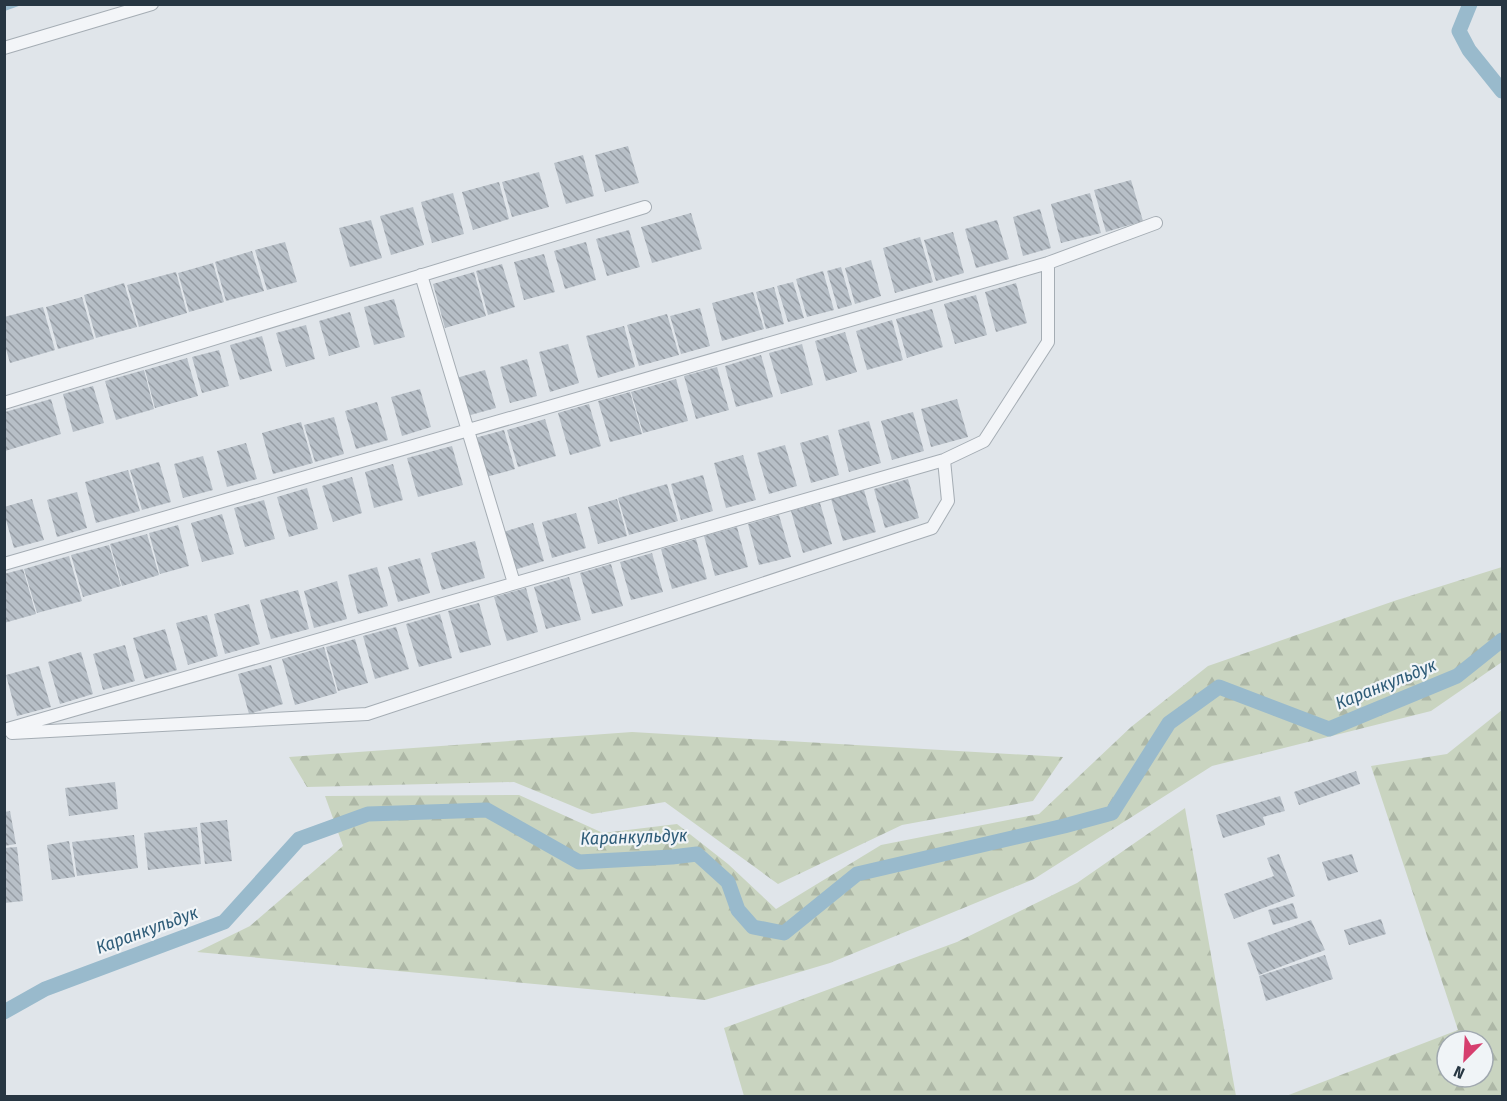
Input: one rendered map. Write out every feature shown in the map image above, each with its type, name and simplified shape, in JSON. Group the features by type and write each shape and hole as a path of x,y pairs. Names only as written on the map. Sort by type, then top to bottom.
{"street":[{"path":"4,48 152,4"},
{"path":"4,403 645,207"},
{"path":"4,564 1048,263 1156,223"},
{"path":"4,732 944,460 984,441 1048,342 1048,263"},
{"path":"421,275 514,583"},
{"path":"4,732 367,714 932,528 948,501 944,460"}],"green space":[{"path":"1502,567 1502,662 1431,711 1212,766 1034,879 830,963 705,1000 197,952 250,926 343,846 325,796 519,795 603,833 677,824 728,864 776,909 881,845 1039,814 1131,727 1208,666 1397,600"},
{"path":"1502,710 1502,1096 1286,1096 1435,1039 1435,1089 1495,1089 1495,1029 1458,1029 1371,766 1447,754"},
{"path":"632,732 1063,757 1033,801 902,825 778,884 665,802 592,814 514,782 307,787 289,757"},
{"path":"1185,808 1236,1096 744,1096 724,1028 957,942 1077,883"}],"building":[{"path":"628,146 639,183 605,192 595,155"},
{"path":"583,155 594,196 566,204 554,163"},
{"path":"539,172 549,207 512,217 502,182"},
{"path":"1131,180 1143,221 1106,232 1094,190"},
{"path":"499,182 509,219 473,230 462,192"},
{"path":"453,193 464,234 432,243 421,202"},
{"path":"1090,193 1101,233 1061,243 1051,204"},
{"path":"413,207 424,245 391,255 380,216"},
{"path":"1040,209 1051,248 1023,256 1013,217"},
{"path":"691,213 702,249 652,263 641,227"},
{"path":"371,220 382,258 350,267 339,228"},
{"path":"997,220 1009,259 976,268 965,229"},
{"path":"629,230 640,267 607,276 596,239"},
{"path":"953,232 964,273 936,281 924,240"},
{"path":"920,237 933,282 895,293 883,248"},
{"path":"285,242 297,282 267,290 255,250"},
{"path":"586,242 596,280 565,289 554,251"},
{"path":"252,251 264,291 226,301 215,262"},
{"path":"544,254 555,292 524,300 514,262"},
{"path":"871,260 881,296 855,304 845,268"},
{"path":"213,263 224,302 189,312 178,273"},
{"path":"502,264 515,307 488,315 476,271"},
{"path":"841,267 852,305 838,309 827,271"},
{"path":"823,271 834,310 807,317 796,279"},
{"path":"176,272 187,313 139,327 127,285"},
{"path":"474,272 486,316 445,328 433,284"},
{"path":"793,282 804,318 788,322 777,286"},
{"path":"124,283 137,327 96,338 84,295"},
{"path":"1016,283 1027,323 996,332 985,292"},
{"path":"774,287 784,324 766,329 756,292"},
{"path":"753,292 764,329 722,341 712,303"},
{"path":"976,295 987,335 955,344 944,304"},
{"path":"82,297 94,339 58,349 46,307"},
{"path":"394,299 405,337 374,345 364,307"},
{"path":"43,307 55,350 10,363 4,342 4,317"},
{"path":"700,308 710,346 681,354 670,316"},
{"path":"932,309 943,347 907,358 896,319"},
{"path":"350,312 360,347 329,356 319,321"},
{"path":"667,314 679,355 639,366 627,325"},
{"path":"892,320 903,360 867,370 856,331"},
{"path":"306,325 315,359 286,367 276,333"},
{"path":"624,326 635,367 598,378 586,336"},
{"path":"845,332 857,372 826,381 815,341"},
{"path":"262,336 272,371 240,380 230,345"},
{"path":"568,344 579,383 550,392 539,352"},
{"path":"802,344 813,385 781,394 769,353"},
{"path":"219,350 229,386 202,393 192,357"},
{"path":"761,355 773,397 736,407 725,366"},
{"path":"187,358 198,396 155,408 145,370"},
{"path":"527,359 537,396 510,403 500,367"},
{"path":"717,367 729,410 696,419 684,376"},
{"path":"144,370 154,409 116,420 105,381"},
{"path":"485,370 496,408 467,416 456,378"},
{"path":"676,379 688,421 643,433 631,392"},
{"path":"93,386 104,423 73,432 63,394"},
{"path":"420,389 431,427 402,436 391,397"},
{"path":"630,392 642,434 610,442 598,401"},
{"path":"51,399 61,434 5,451 5,412"},
{"path":"957,399 968,437 931,447 921,409"},
{"path":"377,402 388,440 356,449 345,411"},
{"path":"589,404 601,446 570,455 558,413"},
{"path":"913,412 924,451 892,460 881,421"},
{"path":"334,417 344,454 315,462 304,425"},
{"path":"545,419 556,456 518,467 507,430"},
{"path":"869,421 881,463 849,472 838,430"},
{"path":"301,422 313,463 273,474 262,433"},
{"path":"504,430 515,469 486,477 475,438"},
{"path":"828,435 839,475 811,483 800,443"},
{"path":"246,443 257,479 227,487 217,451"},
{"path":"785,445 797,486 769,494 757,453"},
{"path":"452,446 463,485 418,497 407,458"},
{"path":"743,455 756,500 726,508 714,463"},
{"path":"203,456 213,490 183,498 174,464"},
{"path":"159,462 171,502 142,510 130,470"},
{"path":"393,464 403,500 374,508 365,472"},
{"path":"128,470 140,511 96,523 85,482"},
{"path":"703,475 713,511 681,520 671,484"},
{"path":"352,477 362,513 333,522 322,486"},
{"path":"908,479 919,518 885,528 874,489"},
{"path":"667,484 678,521 629,535 618,498"},
{"path":"307,488 318,529 289,537 277,497"},
{"path":"864,490 876,532 843,541 831,499"},
{"path":"77,492 87,528 57,537 47,500"},
{"path":"32,499 44,540 14,548 4,507"},
{"path":"617,499 627,536 598,544 588,507"},
{"path":"264,500 275,539 245,547 234,508"},
{"path":"820,503 832,544 803,553 791,511"},
{"path":"576,513 586,548 552,558 542,522"},
{"path":"222,514 234,554 202,562 191,523"},
{"path":"779,515 791,557 759,565 748,524"},
{"path":"533,523 544,561 514,570 503,532"},
{"path":"178,525 189,566 160,574 149,533"},
{"path":"737,527 748,567 715,576 704,536"},
{"path":"147,534 159,575 122,586 110,544"},
{"path":"696,539 707,579 672,589 661,549"},
{"path":"475,541 485,578 442,590 431,553"},
{"path":"109,545 121,586 83,597 71,555"},
{"path":"652,553 663,592 631,600 620,562"},
{"path":"69,556 82,601 37,613 24,569"},
{"path":"420,558 430,593 398,602 388,567"},
{"path":"611,564 623,606 592,614 580,573"},
{"path":"377,567 388,606 358,614 348,575"},
{"path":"23,569 36,614 4,623 4,574"},
{"path":"569,577 581,620 546,629 534,587"},
{"path":"337,581 347,619 314,628 304,591"},
{"path":"526,588 538,632 507,641 494,597"},
{"path":"298,590 309,629 271,639 260,600"},
{"path":"479,603 491,645 460,653 448,611"},
{"path":"249,604 260,644 225,654 214,614"},
{"path":"440,614 452,658 419,667 406,624"},
{"path":"207,615 218,656 188,665 176,623"},
{"path":"396,627 409,669 375,679 363,636"},
{"path":"165,629 177,670 145,679 133,638"},
{"path":"355,639 368,683 338,691 326,647"},
{"path":"125,645 135,681 103,690 93,654"},
{"path":"324,647 337,693 295,705 282,659"},
{"path":"81,652 93,694 60,704 48,662"},
{"path":"271,665 283,704 249,714 238,674"},
{"path":"39,666 51,707 17,716 6,675"},
{"path":"1356,771 1360,784 1299,805 1294,792"},
{"path":"115,782 118,809 69,816 65,788"},
{"path":"1280,796 1285,811 1263,817 1265,825 1223,838 1216,815"},
{"path":"10,811 16,844 4,846 4,812"},
{"path":"227,820 232,861 205,864 200,823"},
{"path":"197,827 201,864 148,870 144,833"},
{"path":"134,835 138,868 77,876 72,842"},
{"path":"69,841 75,877 52,880 47,845"},
{"path":"17,847 23,901 4,903 4,848"},
{"path":"1279,854 1295,896 1234,919 1224,894 1274,876 1267,858"},
{"path":"1352,854 1358,872 1328,881 1322,862"},
{"path":"1293,903 1298,918 1273,925 1268,910"},
{"path":"1381,919 1386,934 1349,945 1344,930"},
{"path":"1311,920 1325,950 1259,975 1247,943"},
{"path":"1325,955 1333,979 1266,1001 1259,976"}],"waterway":[{"path":"4,9 18,4"},
{"name":"Каранкульдук","path":"1470,4 1459,31 1469,50 1502,91"},
{"name":"Каранкульдук","path":"4,1012 45,989 224,922 299,839 368,814 487,810 579,862 697,854 728,882 738,910 753,927 784,933 857,874 1112,813 1169,723 1219,687 1329,729 1457,676 1502,640"}]}
